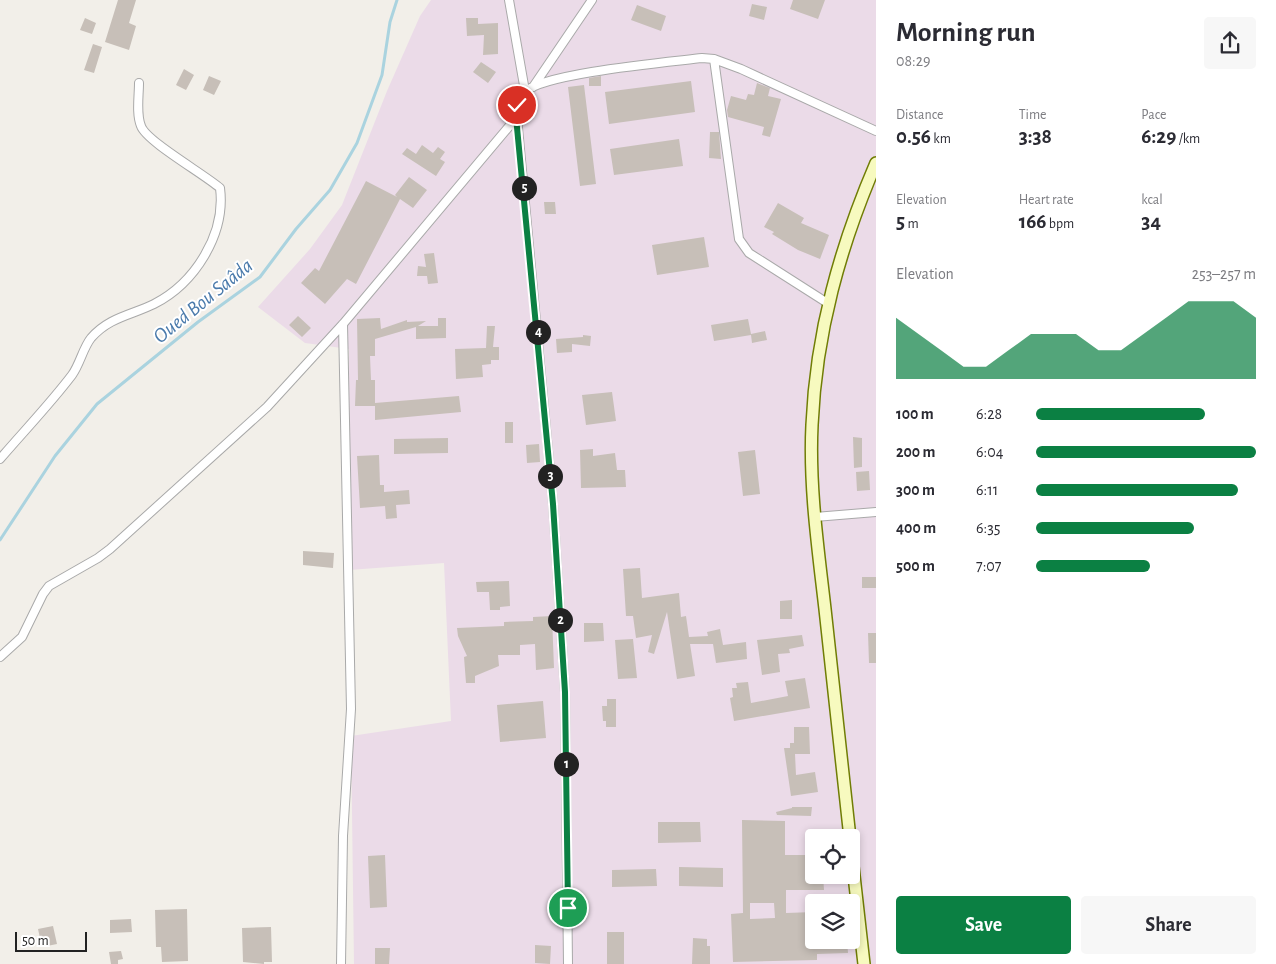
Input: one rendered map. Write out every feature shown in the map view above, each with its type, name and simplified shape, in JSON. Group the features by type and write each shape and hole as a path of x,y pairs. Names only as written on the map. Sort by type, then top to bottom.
{"main road":[{"path":"849,829 815,517 812,425 820,347 834,278 854,215 876,162"},
{"path":"855,884 864,964"}],"street":[{"path":"509,0 525,92"},
{"path":"568,964 565,692 553,504 516,117 517,105 525,92 533,86 592,0"},
{"path":"533,86 572,75 702,58 714,59 741,69 876,131"},
{"path":"714,59 739,239 749,253 829,304"},
{"path":"0,459 73,373 90,339 106,324 153,304 173,292 202,260 220,221 222,203 220,188 206,176 148,137 141,126 139,83"},
{"path":"0,657 22,637 43,594 49,586 110,549 267,407 343,324 516,117"},
{"path":"341,964 343,836 351,709 343,324"},
{"path":"815,517 876,512"}],"shaded area":[{"path":"431,0 876,0 876,964 354,964 351,736 451,721 444,563 349,570 349,349 305,343 258,307 310,249 342,205 387,91 420,16"}],"building":[{"path":"118,0 136,0 129,23 136,26 129,50 105,42"},
{"path":"793,0 825,0 818,19 790,9"},
{"path":"752,4 767,7 764,20 749,16"},
{"path":"637,5 666,16 661,31 631,20"},
{"path":"85,18 96,23 92,34 80,30"},
{"path":"466,18 478,18 478,24 498,23 498,54 483,55 484,35 467,36"},
{"path":"93,44 102,47 94,73 84,70"},
{"path":"481,62 496,72 488,83 473,72"},
{"path":"184,69 194,75 186,90 176,85"},
{"path":"209,76 221,81 214,95 203,90"},
{"path":"601,76 601,86 589,86 589,78"},
{"path":"691,81 695,112 609,124 605,92"},
{"path":"757,83 770,88 768,96 781,99 770,137 762,135 764,127 728,117 727,110 731,96 746,100 748,94 754,95"},
{"path":"584,85 596,184 580,186 568,87"},
{"path":"710,132 719,132 721,159 709,158"},
{"path":"679,139 683,166 614,175 610,149"},
{"path":"422,145 433,153 438,147 445,152 440,159 445,162 436,176 402,154 407,148 416,154"},
{"path":"409,177 427,190 413,208 400,199 356,284 347,279 325,304 301,283 315,268 319,271 366,181 397,197 395,195"},
{"path":"544,202 555,202 556,214 545,214"},
{"path":"778,203 804,218 801,223 829,235 820,259 798,250 764,227"},
{"path":"704,237 709,267 657,275 652,245"},
{"path":"434,253 438,283 428,284 427,276 417,276 418,266 426,267 424,254"},
{"path":"298,316 311,328 302,337 289,325"},
{"path":"380,318 381,329 407,320 407,322 426,321 418,326 438,326 438,318 446,318 446,338 416,339 416,327 375,339 375,356 370,356 371,380 375,380 375,406 355,406 356,380 358,380 357,319"},
{"path":"748,319 751,334 765,331 767,340 752,343 751,335 714,341 711,325"},
{"path":"487,326 495,326 493,347 499,347 499,360 491,360 491,364 482,365 483,377 456,379 455,349 486,348"},
{"path":"583,335 591,336 590,346 572,344 572,352 557,353 556,339 583,337"},
{"path":"612,392 616,421 586,425 582,395"},
{"path":"459,396 461,412 375,420 375,403"},
{"path":"505,422 513,422 513,443 505,443"},
{"path":"853,437 862,438 862,467 854,468"},
{"path":"448,438 448,453 394,454 394,439"},
{"path":"539,444 540,462 527,463 526,445"},
{"path":"593,449 593,456 615,453 617,470 625,470 626,487 581,488 580,450"},
{"path":"755,450 760,494 743,496 738,452"},
{"path":"379,455 380,485 384,485 384,492 409,490 410,504 396,505 397,518 386,519 385,506 360,508 357,456"},
{"path":"869,471 870,490 857,491 856,472"},
{"path":"303,551 334,553 333,568 303,565"},
{"path":"640,568 642,598 679,593 681,617 686,616 689,637 708,636 707,632 720,629 723,645 746,642 747,659 716,663 713,644 690,644 695,676 677,679 667,612 654,654 648,652 652,635 636,638 633,616 626,616 623,569"},
{"path":"862,577 876,577 876,588 862,588"},
{"path":"509,581 510,606 500,607 500,610 490,610 489,592 477,592 476,582"},
{"path":"792,600 792,619 780,619 780,601"},
{"path":"552,616 554,668 536,670 535,644 520,645 520,655 498,655 499,666 475,676 475,683 466,683 464,657 467,656 458,636 457,628 504,626 504,622 533,621 533,617"},
{"path":"584,623 603,623 604,641 584,642"},
{"path":"868,633 876,633 876,663 869,663"},
{"path":"802,635 804,646 789,649 790,653 778,654 780,672 762,675 757,640"},
{"path":"633,639 637,678 618,679 615,640"},
{"path":"805,678 810,708 734,721 730,698 733,697 732,688 737,688 736,683 748,682 751,703 788,696 785,681"},
{"path":"607,699 616,699 616,727 606,727 606,721 603,721 602,706 607,706"},
{"path":"543,701 546,738 500,742 497,705"},
{"path":"794,727 809,727 810,754 795,754 796,775 815,772 818,792 791,796 784,748 790,748 790,743 794,743"},
{"path":"792,807 812,807 811,816 777,815 776,812"},
{"path":"742,820 785,821 785,855 805,855 805,884 824,884 824,890 786,890 786,913 805,912 805,949 848,949 848,953 817,954 817,960 733,962 731,914 743,913","holes":["750,903 774,903 775,918 750,919"]},
{"path":"658,822 700,822 701,842 658,843"},
{"path":"385,855 387,907 370,908 368,856"},
{"path":"679,867 723,868 723,887 679,886"},
{"path":"656,869 657,886 612,887 612,870"},
{"path":"187,909 188,961 162,962 161,947 156,947 155,910"},
{"path":"131,919 132,932 110,933 110,920"},
{"path":"53,926 57,944 42,947 38,929"},
{"path":"271,927 272,962 264,962 264,964 243,962 242,928"},
{"path":"607,932 624,932 624,964 607,964"},
{"path":"693,938 707,939 707,946 710,946 710,964 692,964"},
{"path":"535,945 551,946 550,964 535,963"},
{"path":"375,948 390,948 389,964 375,964"},
{"path":"121,951 123,959 118,960 118,964 111,964 109,952"}],"waterway":[{"name":"Oued Bou Saâda","path":"0,540 55,456 97,404 198,322 260,277 296,229 330,190 357,143 382,75 390,22 397,0"}],"route":[{"path":"517,105 516,117 553,504 565,692 568,908"}]}
